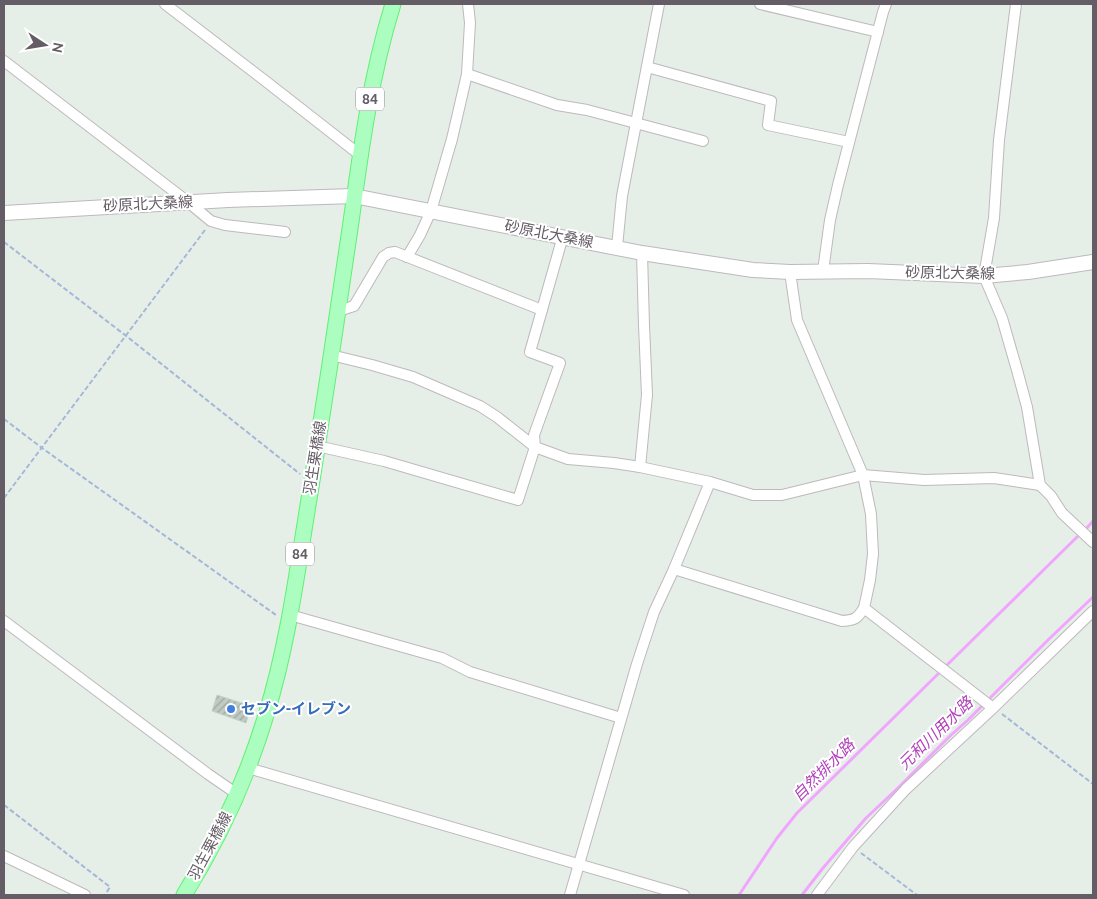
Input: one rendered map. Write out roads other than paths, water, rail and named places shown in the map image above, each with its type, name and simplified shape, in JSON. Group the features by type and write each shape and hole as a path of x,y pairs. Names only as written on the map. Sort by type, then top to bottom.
{"main road":[{"name":"羽生栗橋線","path":"184,895 215,840 248,768 266,715 280,664 289,620 317,446 360,155 374,74 393,4"},
{"name":"砂原北大桑線","path":"4,213 188,202 354,196 642,253 753,270 790,272 868,271 984,276 1028,272 1093,262"}],"street":[{"path":"164,4 360,155"},
{"path":"407,257 431,210 452,139 468,74 470,23 468,4"},
{"path":"617,247 622,196 659,4"},
{"path":"760,4 878,32"},
{"path":"823,272 830,220 886,4"},
{"path":"1016,4 999,140 994,218 984,276 1002,318 1027,407 1040,484 1062,512 1093,542"},
{"path":"4,61 211,221 225,226 285,232"},
{"path":"647,68 771,101 768,126 849,142"},
{"path":"468,74 557,105 587,110 703,141"},
{"path":"317,446 384,461 518,500 535,447 534,435 560,363 530,352 563,236"},
{"path":"338,311 354,306 383,257 389,252 395,252 542,310"},
{"path":"640,467 647,395 642,253"},
{"path":"674,569 842,621 851,621 858,618 864,608 873,554 871,514 863,475 797,320 790,272"},
{"path":"331,355 413,377 480,406 535,447 568,459 640,467 710,482 753,495 782,495 863,475 924,480 994,478 1040,484"},
{"path":"570,895 637,664 654,612 710,482"},
{"path":"864,608 993,708"},
{"path":"816,895 853,847 906,789 1093,612"},
{"path":"289,620 442,658 470,672 621,718"},
{"path":"4,621 237,794"},
{"path":"248,768 684,895"},
{"path":"4,856 84,895"}],"waterway":[{"name":"自然排水路","path":"1085,530 1093,521"},
{"name":"自然排水路","path":"947,665 1077,537"},
{"name":"元和川用水路","path":"802,895 866,818 1093,597"},
{"name":"自然排水路","path":"739,895 777,838 797,813 939,673"}],"place":[{"name":"セブン-イレブン","path":"231,709"}]}
